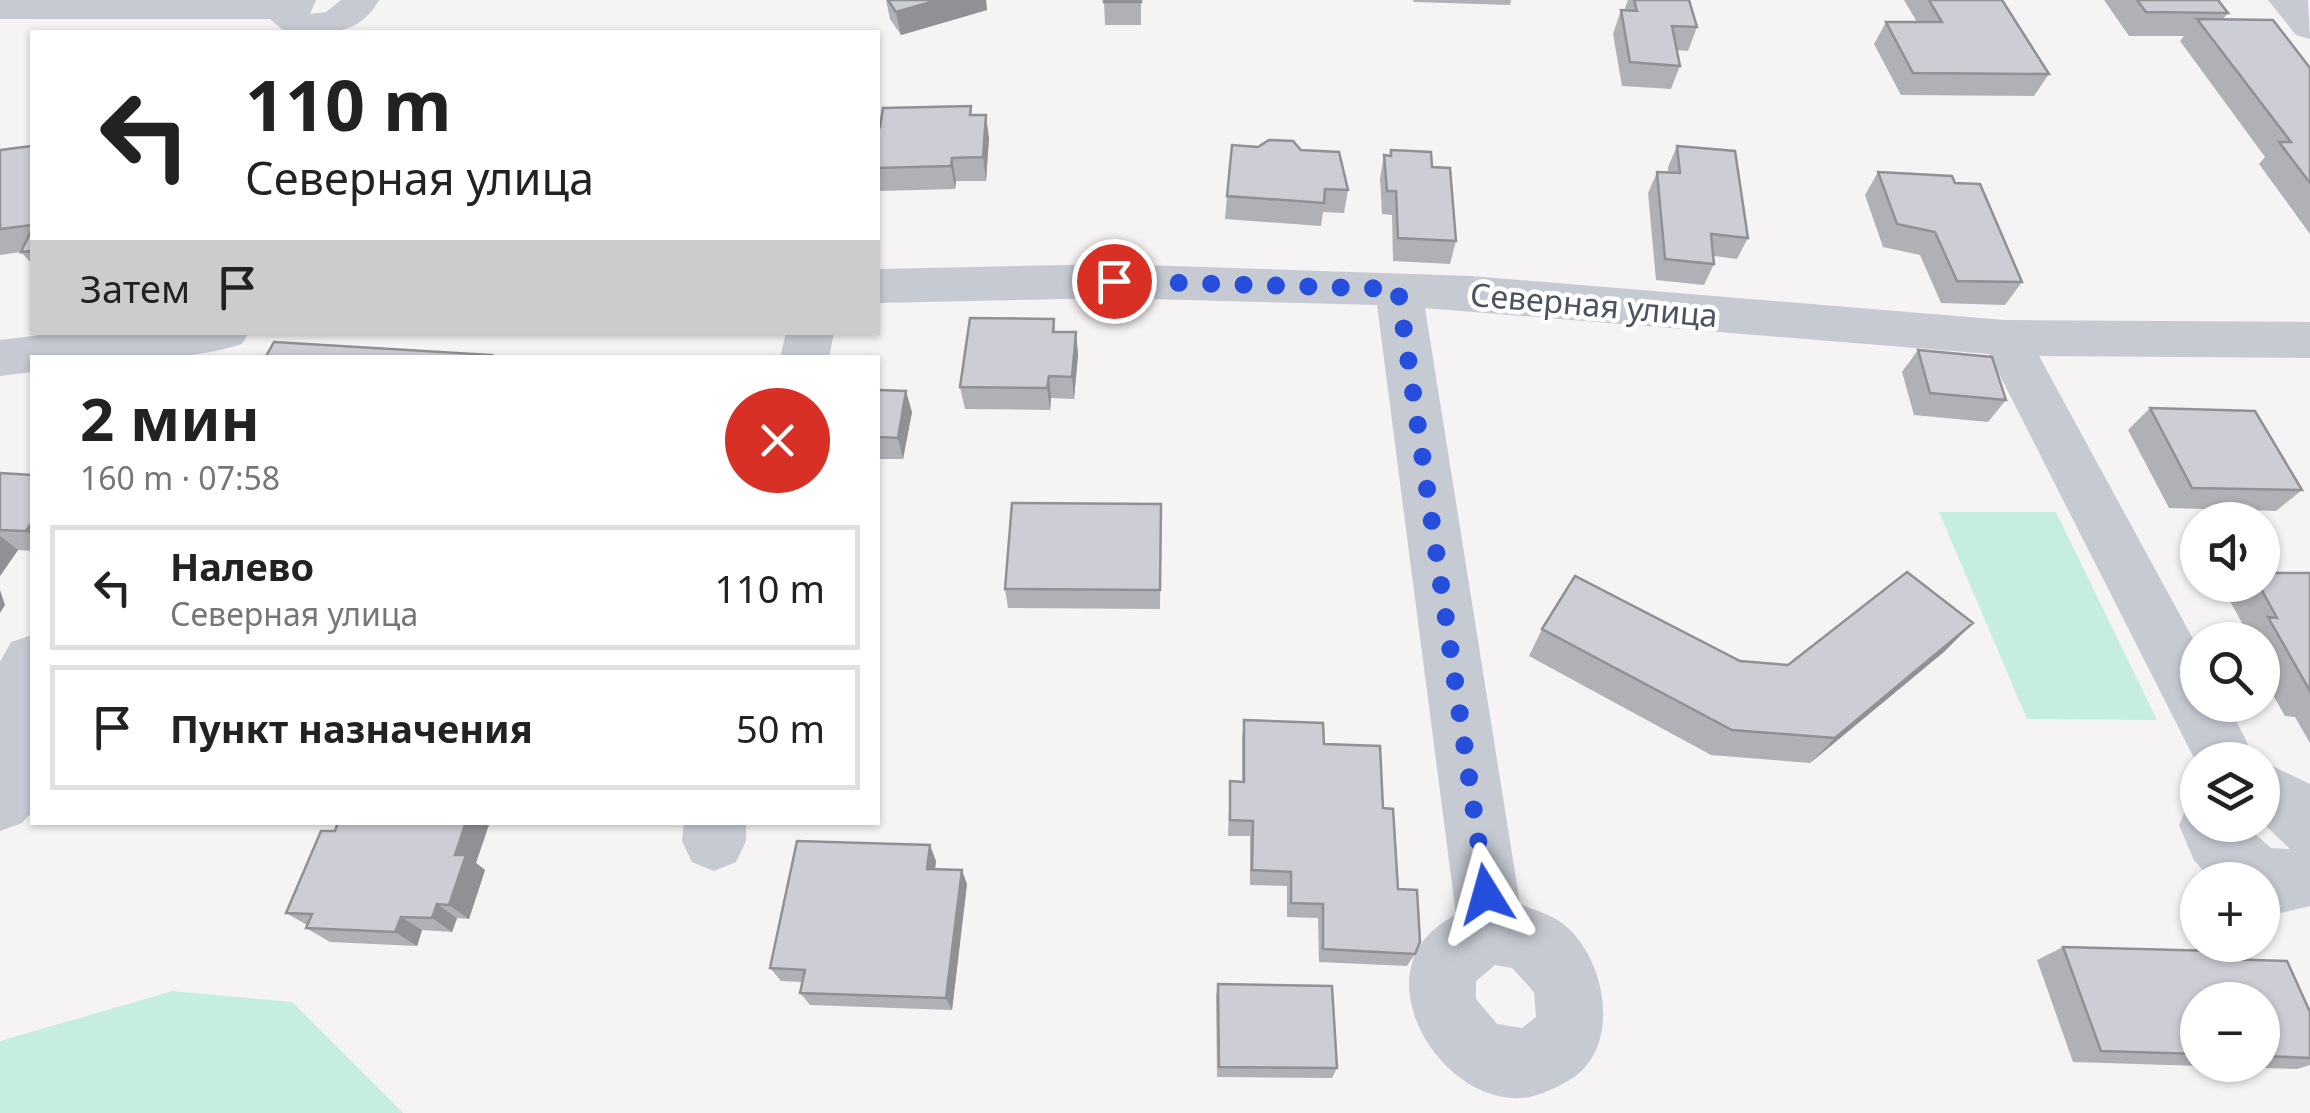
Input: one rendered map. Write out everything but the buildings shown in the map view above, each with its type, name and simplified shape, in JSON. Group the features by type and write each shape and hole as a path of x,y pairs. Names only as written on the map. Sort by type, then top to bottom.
{"street":[{"path":"0,7 294,3 291,21 311,27 350,15 360,0"},
{"path":"2287,0 2310,27"},
{"name":"Северная улица","path":"880,286 1114,281 1398,289 2005,338 2310,340"},
{"path":"1398,289 1491,932"},
{"path":"0,358 206,335"},
{"path":"2005,338 2217,742"},
{"path":"0,716 30,664"},
{"path":"0,729 24,738 30,751 22,776 0,802"},
{"path":"2280,798 2310,827"},
{"path":"2219,842 2224,851 2266,878 2287,882 2310,874"}],"green space":[{"path":"1939,512 2056,512 2157,720 2027,719"},
{"path":"173,991 292,1002 403,1113 0,1113 0,1041"}],"route":[{"path":"1114,281 1398,289 1486,894"}]}
